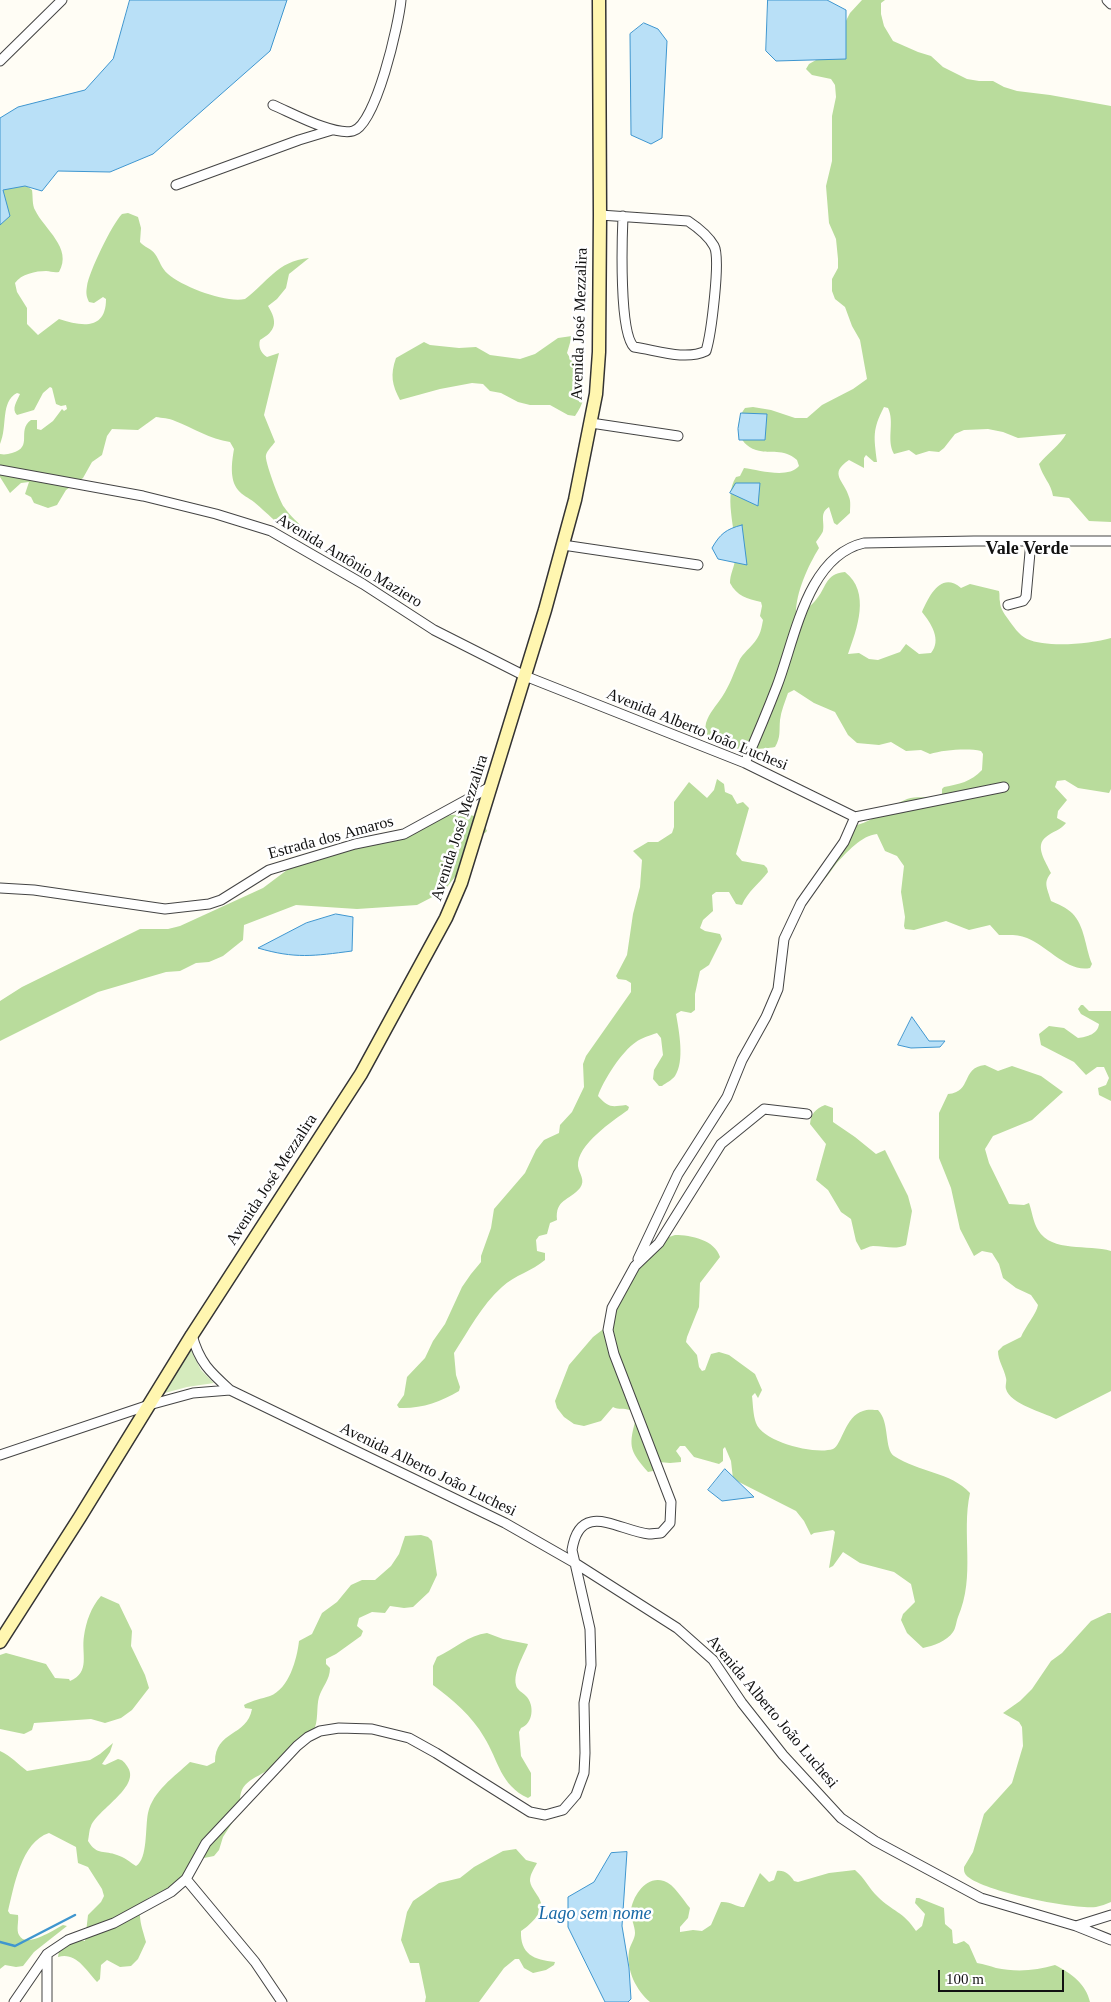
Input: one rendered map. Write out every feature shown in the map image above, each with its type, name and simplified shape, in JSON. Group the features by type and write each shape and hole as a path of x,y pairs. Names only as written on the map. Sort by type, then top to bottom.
{"main road":[{"name":"Avenida José Mezzalira","path":"0,1642 192,1335 361,1074 446,918 461,883 506,740 563,545 575,500 596,394 599,352 599,0"}],"street":[{"path":"0,61 62,0"},
{"path":"176,185 299,140 332,130 354,131 363,125 384,76 401,0"},
{"path":"1107,0 1111,4"},
{"path":"273,105 332,130"},
{"path":"600,214 623,216 688,222 695,226 714,245 716,254 714,291 709,343 706,351 698,355 686,355 634,347 630,343 625,311 622,259 623,216"},
{"path":"591,423 678,436"},
{"name":"Avenida Antônio Maziero","path":"0,470 143,496 259,526 310,552 434,630 525,676"},
{"path":"1008,605 1023,601 1026,598 1031,541"},
{"path":"745,764 777,686 803,608 819,577 828,565 849,548 864,544 1031,541 1111,542"},
{"path":"563,545 698,565"},
{"name":"Avenida Alberto João Luchesi","path":"525,676 745,764 855,817"},
{"name":"Estrada dos Amaros","path":"0,888 34,890 165,909 209,904 221,900 269,870 355,844 404,834 490,787"},
{"path":"14,2002 47,1954 68,1940 114,1923 171,1892 186,1879 206,1843 297,1746 308,1736 320,1731 339,1728 372,1729 409,1738 530,1812 545,1815 563,1810 576,1795 584,1773 584,1704 591,1665 590,1628 572,1550 573,1540 585,1524 595,1521 608,1521 648,1534 661,1533 670,1523 671,1502 614,1354 608,1330 612,1308 635,1266 678,1174 727,1097 742,1060 766,1017 778,988 784,939 801,903 844,842 852,828 855,817 1004,787"},
{"path":"635,1266 659,1242 721,1144 764,1109 807,1114"},
{"path":"192,1335 196,1350 204,1365 230,1390"},
{"path":"0,1455 149,1404 193,1394 230,1390"},
{"name":"Avenida Alberto João Luchesi","path":"230,1390 504,1523 575,1563 677,1628 699,1646 712,1660 742,1703 783,1755 841,1818 875,1841 980,1898 1076,1926 1111,1940"},
{"path":"186,1879 255,1962 282,2002"},
{"path":"1076,1926 1111,1916"},
{"path":"47,1954 47,2002"}],"green space":[{"path":"862,0 885,0 881,3 881,14 884,26 893,41 931,56 943,67 967,79 993,81 1017,91 1111,106 1111,522 1089,521 1069,498 1053,496 1051,487 1039,464 1061,442 1066,434 1018,438 988,429 964,430 955,434 939,452 929,451 916,455 909,450 894,454 891,443 890,413 888,408 884,407 877,422 875,434 877,462 874,462 866,455 864,458 864,468 849,460 839,469 839,477 850,499 850,513 837,525 834,523 829,507 824,512 823,531 816,542 819,548 803,579 796,613 800,617 806,617 803,611 815,601 829,579 838,573 845,572 853,580 860,600 858,622 848,654 859,653 869,659 878,660 900,652 906,644 919,654 931,653 936,643 934,632 922,612 932,593 947,582 954,583 961,588 970,584 999,591 1002,609 1016,630 1027,639 1035,642 1069,644 1111,638 1111,789 1109,793 1078,788 1065,780 1057,781 1055,787 1067,800 1058,811 1057,818 1066,823 1046,837 1041,845 1042,854 1051,873 1046,883 1051,901 1068,909 1080,924 1092,964 1090,968 1082,968 1065,963 1024,937 999,935 990,925 969,930 946,921 914,930 905,929 901,892 904,866 897,856 885,851 877,834 871,835 855,845 836,864 824,880 815,887 857,825 870,820 907,799 938,796 942,794 944,787 969,780 982,770 983,754 981,751 956,750 930,754 921,750 906,751 891,742 879,745 857,743 848,735 835,712 814,703 794,690 788,693 783,706 779,737 775,747 756,749 732,748 711,741 706,733 706,723 709,716 730,683 740,659 757,638 763,620 760,616 761,602 743,596 730,583 736,551 730,496 732,486 736,477 740,476 744,468 781,473 794,470 799,466 797,460 782,452 762,451 750,447 741,438 739,420 745,408 753,407 771,410 795,418 807,418 822,405 853,389 867,379 860,340 845,307 835,299 832,291 832,279 838,268 838,259 836,239 829,223 826,186 832,161 832,116 836,97 835,85 831,79 812,75 806,69 809,64 830,52 850,13"},
{"path":"24,184 32,190 35,210 56,239 62,255 59,272 33,272 21,277 15,283 17,292 27,308 27,324 38,335 59,319 91,324 102,317 106,299 103,297 94,303 89,302 86,294 87,286 102,248 122,214 128,213 138,217 141,228 140,242 154,252 168,274 194,289 227,299 245,299 280,268 289,263 309,258 289,274 286,288 268,306 273,317 274,326 260,340 259,345 267,357 279,353 264,415 275,442 266,455 267,465 282,504 306,531 307,534 304,537 296,535 283,527 238,490 232,475 234,449 230,442 209,436 165,418 156,417 138,430 112,429 107,436 102,455 92,462 83,478 66,490 57,505 48,508 34,503 31,497 25,494 29,482 21,483 10,493 0,477 0,454 12,453 22,447 25,429 31,420 37,420 37,429 41,430 53,421 62,409 64,411 67,409 66,405 56,404 52,388 50,387 43,393 34,410 17,415 15,408 20,394 17,393 8,402 6,408 4,430 0,444 0,193 1,190"},
{"path":"572,336 567,353 580,376 584,391 583,399 575,416 568,415 550,405 530,405 518,402 501,393 490,391 483,384 472,383 440,389 400,400 395,390 393,370 396,358 424,342 430,345 459,348 476,347 490,355 520,359 535,354 558,338"},
{"path":"717,779 724,784 725,792 732,795 737,804 743,802 749,808 736,854 742,861 764,865 768,872 750,892 742,905 736,904 729,892 716,892 712,895 713,911 703,920 700,928 720,934 722,939 709,965 700,971 695,994 695,1010 691,1013 681,1011 676,1014 681,1054 675,1076 662,1086 659,1086 653,1079 654,1070 663,1055 661,1038 657,1033 638,1041 619,1059 598,1096 608,1105 626,1105 629,1107 628,1110 597,1134 583,1150 578,1166 582,1185 560,1204 557,1220 550,1223 547,1234 539,1236 536,1240 537,1251 545,1253 545,1260 502,1287 476,1318 454,1353 456,1375 460,1387 459,1391 430,1404 399,1408 397,1405 404,1395 407,1377 425,1358 433,1341 445,1324 462,1287 481,1262 481,1256 491,1228 494,1209 525,1173 536,1150 544,1140 559,1133 560,1125 572,1112 584,1087 583,1064 586,1056 631,992 631,983 618,979 616,976 627,955 633,914 640,887 642,860 633,851 648,842 658,842 672,833 674,827 674,802 689,782 707,798 714,790"},
{"path":"464,814 480,817 487,831 475,842 461,869 444,891 417,905 357,909 296,905 244,925 243,940 223,956 209,962 196,963 180,971 166,972 98,992 0,1041 0,1001 22,987 140,929 168,929 180,926 263,888 287,870 328,850 396,840 436,819"},
{"path":"1081,1005 1089,1011 1111,1011 1111,1101 1099,1095 1098,1088 1106,1085 1109,1078 1104,1067 1097,1067 1086,1075 1074,1062 1041,1045 1039,1034 1049,1026 1064,1028 1078,1038 1088,1036 1097,1030 1099,1024 1081,1014 1078,1009"},
{"path":"985,1065 998,1071 1012,1066 1041,1076 1063,1092 1032,1120 993,1136 985,1149 989,1163 1009,1204 1024,1205 1029,1203 1038,1230 1052,1242 1061,1245 1111,1251 1111,1391 1056,1419 1020,1403 1006,1389 1006,1378 998,1351 1003,1346 1021,1337 1038,1305 1031,1295 1016,1288 1003,1278 999,1264 992,1253 982,1251 974,1256 960,1229 951,1188 939,1158 939,1113 948,1094 961,1089 972,1071 977,1067"},
{"path":"825,1105 833,1108 833,1122 876,1154 885,1150 908,1196 912,1211 906,1245 894,1248 871,1246 861,1250 856,1241 851,1219 841,1212 828,1190 816,1180 826,1144 810,1124 814,1112"},
{"path":"675,1235 695,1237 702,1240 713,1246 720,1257 700,1283 699,1307 686,1342 697,1355 699,1367 702,1371 705,1370 711,1354 719,1352 729,1355 755,1374 762,1390 758,1398 755,1393 752,1396 755,1420 761,1430 768,1436 790,1445 814,1450 833,1449 852,1418 866,1410 878,1410 882,1415 889,1448 894,1456 913,1466 944,1476 970,1493 967,1524 966,1586 955,1629 944,1640 923,1648 907,1633 901,1620 903,1614 915,1602 911,1584 894,1572 860,1563 843,1552 833,1566 829,1568 835,1532 833,1530 811,1535 796,1511 733,1479 731,1461 725,1447 723,1449 723,1461 719,1464 694,1457 685,1446 680,1446 676,1451 681,1458 681,1462 659,1462 653,1471 648,1472 632,1449 638,1402 630,1410 613,1407 601,1421 584,1426 574,1424 564,1417 557,1408 555,1401 569,1365 593,1337 606,1327 642,1257 666,1238"},
{"path":"191,1350 201,1370 214,1383 187,1387 161,1394"},
{"path":"421,1535 428,1537 432,1541 437,1575 429,1592 413,1607 390,1606 385,1613 372,1612 359,1618 357,1626 363,1631 361,1636 326,1659 330,1672 319,1697 315,1728 281,1760 248,1782 244,1787 240,1799 241,1809 223,1837 219,1850 214,1856 199,1859 179,1890 154,1895 144,1903 141,1908 140,1918 146,1942 138,1959 131,1966 120,1967 107,1960 101,1965 100,1979 97,1982 75,1959 64,1956 58,1957 59,1951 75,1939 85,1941 88,1915 101,1902 104,1896 102,1889 88,1867 78,1863 76,1847 49,1833 39,1838 25,1855 16,1878 8,1911 10,1914 18,1915 18,1933 22,1939 27,1940 40,1937 63,1925 67,1926 34,1952 23,1966 5,1965 0,1969 0,1751 27,1771 90,1760 113,1743 110,1752 102,1764 105,1765 118,1759 122,1761 127,1766 130,1774 129,1781 118,1797 95,1819 90,1828 88,1841 98,1851 120,1856 136,1866 143,1857 148,1813 159,1791 190,1762 207,1766 215,1762 216,1752 220,1744 244,1725 249,1718 252,1709 245,1708 244,1705 270,1696 282,1687 291,1673 299,1641 312,1634 322,1613 337,1602 351,1585 362,1580 375,1580 391,1566 399,1554 405,1536"},
{"path":"101,1596 119,1604 132,1631 131,1646 149,1688 132,1710 121,1718 105,1723 91,1719 34,1723 32,1730 24,1734 0,1729 0,1655 6,1653 46,1664 55,1678 69,1679 70,1681 77,1677 83,1668 83,1643 88,1620 94,1605"},
{"path":"1111,1613 1111,1902 1096,1907 1069,1906 1008,1893 975,1881 966,1875 964,1867 973,1852 984,1814 1012,1783 1023,1746 1022,1727 1019,1722 1003,1713 1020,1701 1032,1689 1051,1661 1062,1653 1091,1621"},
{"path":"487,1633 503,1639 528,1644 517,1669 515,1680 519,1690 529,1700 532,1709 528,1723 519,1732 521,1756 531,1773 531,1796 528,1798 511,1786 501,1772 489,1746 474,1722 433,1685 433,1666 437,1657 468,1639"},
{"path":"516,1849 526,1860 537,1863 531,1874 530,1881 541,1903 538,1915 521,1931 521,1939 530,1954 541,1960 555,1962 554,1965 546,1970 533,1973 524,1968 519,1959 515,1959 504,1968 479,2002 425,2002 426,1997 419,1963 410,1963 401,1940 407,1912 413,1901 439,1883 460,1878 474,1867 503,1851"},
{"path":"855,1870 883,1902 907,1920 916,1931 922,1926 925,1914 915,1903 916,1898 919,1898 944,1908 945,1924 952,1930 953,1943 956,1944 964,1941 969,1945 977,1963 996,1968 1018,1970 1033,1970 1055,1965 1081,1984 1090,2002 650,2002 636,1986 628,1958 635,1933 631,1910 634,1899 646,1884 657,1880 671,1885 690,1908 688,1918 680,1927 680,1932 702,1931 711,1925 721,1902 744,1907 760,1873 769,1882 774,1880 777,1871 782,1871 798,1882 829,1873"}],"water":[{"path":"130,0 287,0 270,51 153,154 110,172 58,171 42,191 25,186 3,190 10,216 0,225 0,118 18,107 85,90 113,59"},
{"path":"768,0 827,0 846,10 846,59 776,61 766,51"},
{"path":"644,23 658,29 667,41 662,138 651,144 631,135 630,34"},
{"path":"741,413 767,414 765,440 739,440 738,429"},
{"path":"736,483 760,483 758,506 730,493"},
{"path":"742,525 747,565 718,559 712,548 718,539 728,530"},
{"path":"336,914 353,917 352,951 305,956 283,954 258,948 306,923"},
{"path":"912,1017 929,1041 945,1041 940,1047 911,1048 898,1045"},
{"path":"725,1469 754,1497 722,1501 708,1490"},
{"name":"Lago sem nome","path":"627,1852 622,1926 629,1968 631,1999 628,2002 605,2002 568,1927 568,1897 594,1882 611,1853"}],"waterway":[{"path":"0,1942 15,1946 75,1915"}],"district":[{"name":"Vale Verde","path":"1027,549"}]}
